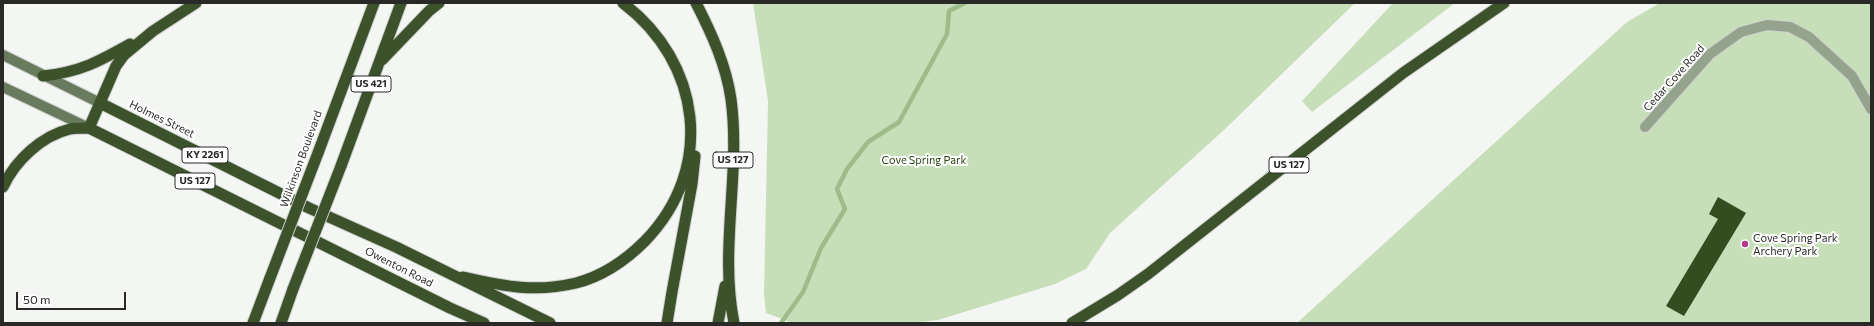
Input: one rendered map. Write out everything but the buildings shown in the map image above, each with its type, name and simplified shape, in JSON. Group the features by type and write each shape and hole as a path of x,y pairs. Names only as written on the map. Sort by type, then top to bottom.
{"highway":[{"path":"43,76 67,73 86,67 153,31 196,3"},
{"name":"Wilkinson Boulevard","path":"253,323 374,3"},
{"name":"US 421","path":"281,323 401,3"},
{"path":"378,63 429,11 439,3"},
{"path":"623,3 650,27 665,46 677,66 687,96 694,136 695,160 692,184 667,323"},
{"name":"US 127","path":"696,3 717,45 726,72 731,99 733,151 728,290 734,323"},
{"name":"US 127","path":"1072,323 1143,278 1403,73 1504,3"},
{"path":"3,187 17,164 30,151 44,141 71,129 89,128 116,66 124,55 153,31"},
{"path":"448,273 513,288 535,289 556,287 578,282 599,275 618,264 636,250 651,234 665,216 676,197 685,175 690,152 691,127 687,96"},
{"name":"Holmes Street","path":"100,103 309,208 396,247 448,273"},
{"name":"Owenton Road","path":"89,128 484,323"},
{"path":"718,323 728,267"},
{"name":"KY 2261","path":"448,273 550,323"}],"main road":[{"name":"Holmes Street","path":"3,55 100,103"},
{"path":"3,87 89,128"}],"street":[{"name":"Cedar Cove Road","path":"1645,127 1710,54 1741,32 1767,25 1790,27 1809,37 1852,76 1871,109"}],"green space":[{"name":"Cove Spring Park","path":"753,3 1355,3 1224,130 1110,233 1086,269 1055,284 938,320 912,323 793,323 766,313 764,295 768,101"},
{"path":"1393,3 1455,3 1312,112 1302,101"},
{"path":"1660,3 1871,3 1871,323 1297,323 1627,22"}],"waterway":[{"path":"781,323 803,292 821,248 845,209 837,189 847,169 868,142 899,122 947,34 949,11 965,3"}],"place":[{"name":"Cove Spring Park Archery Park","path":"1745,244"}]}
